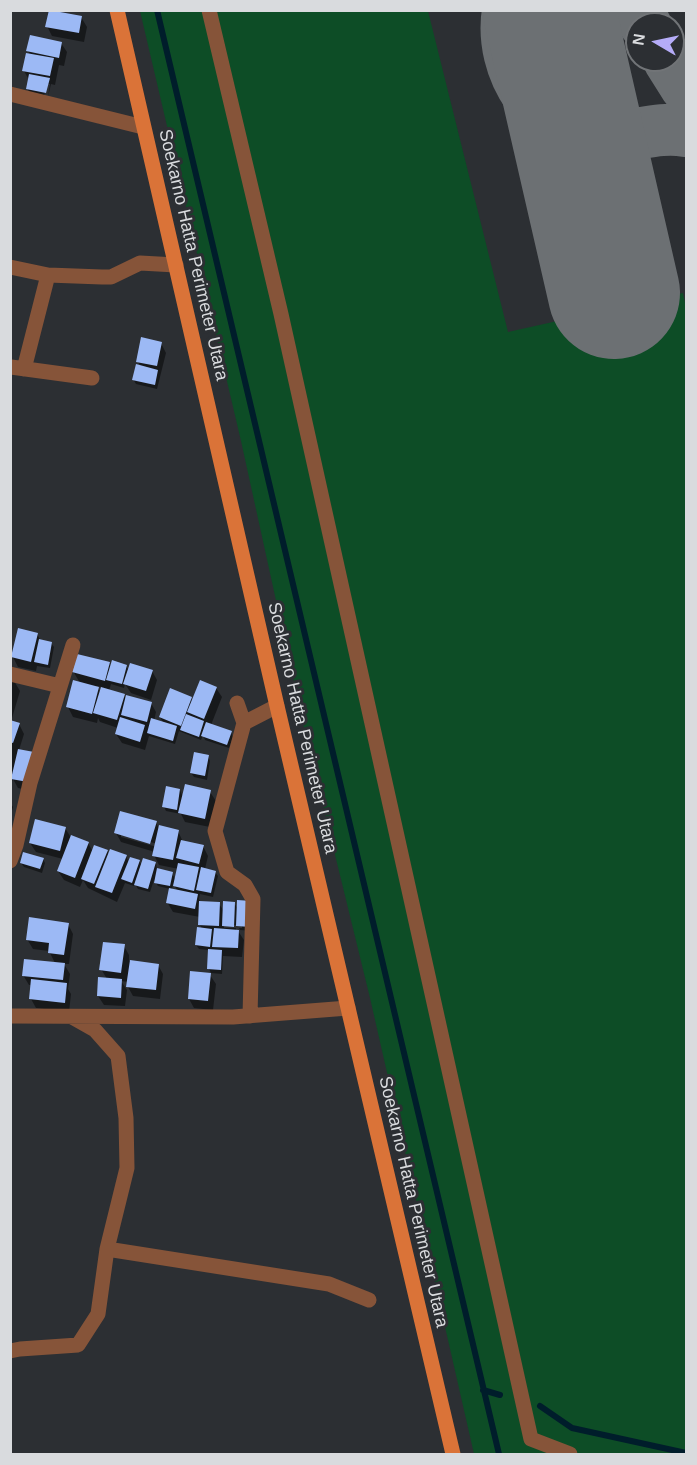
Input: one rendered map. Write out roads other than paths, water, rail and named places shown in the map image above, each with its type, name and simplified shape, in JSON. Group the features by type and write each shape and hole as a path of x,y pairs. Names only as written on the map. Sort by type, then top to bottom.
{"main road":[{"name":"Soekarno Hatta Perimeter Utara","path":"117,10 453,1455"}],"street":[{"path":"209,10 286,337 532,1447 570,1455"},
{"path":"10,94 143,127"},
{"path":"10,267 48,275 111,277 140,263 176,265"},
{"path":"48,275 18,368 92,378"},
{"path":"10,861 16,846 30,783 73,645"},
{"path":"10,674 60,686"},
{"path":"237,703 244,723 215,831 227,872 245,885 253,899 250,1016"},
{"path":"244,723 277,706"},
{"path":"10,1016 250,1016 348,1008"},
{"path":"10,1351 78,1345 98,1314 107,1249 127,1168 126,1118 118,1056 95,1030 72,1017"},
{"path":"107,1249 329,1284 369,1300"}],"waterway":[{"path":"157,10 499,1454"},
{"path":"483,1390 500,1395"},
{"path":"540,1406 572,1428 686,1453"}]}
